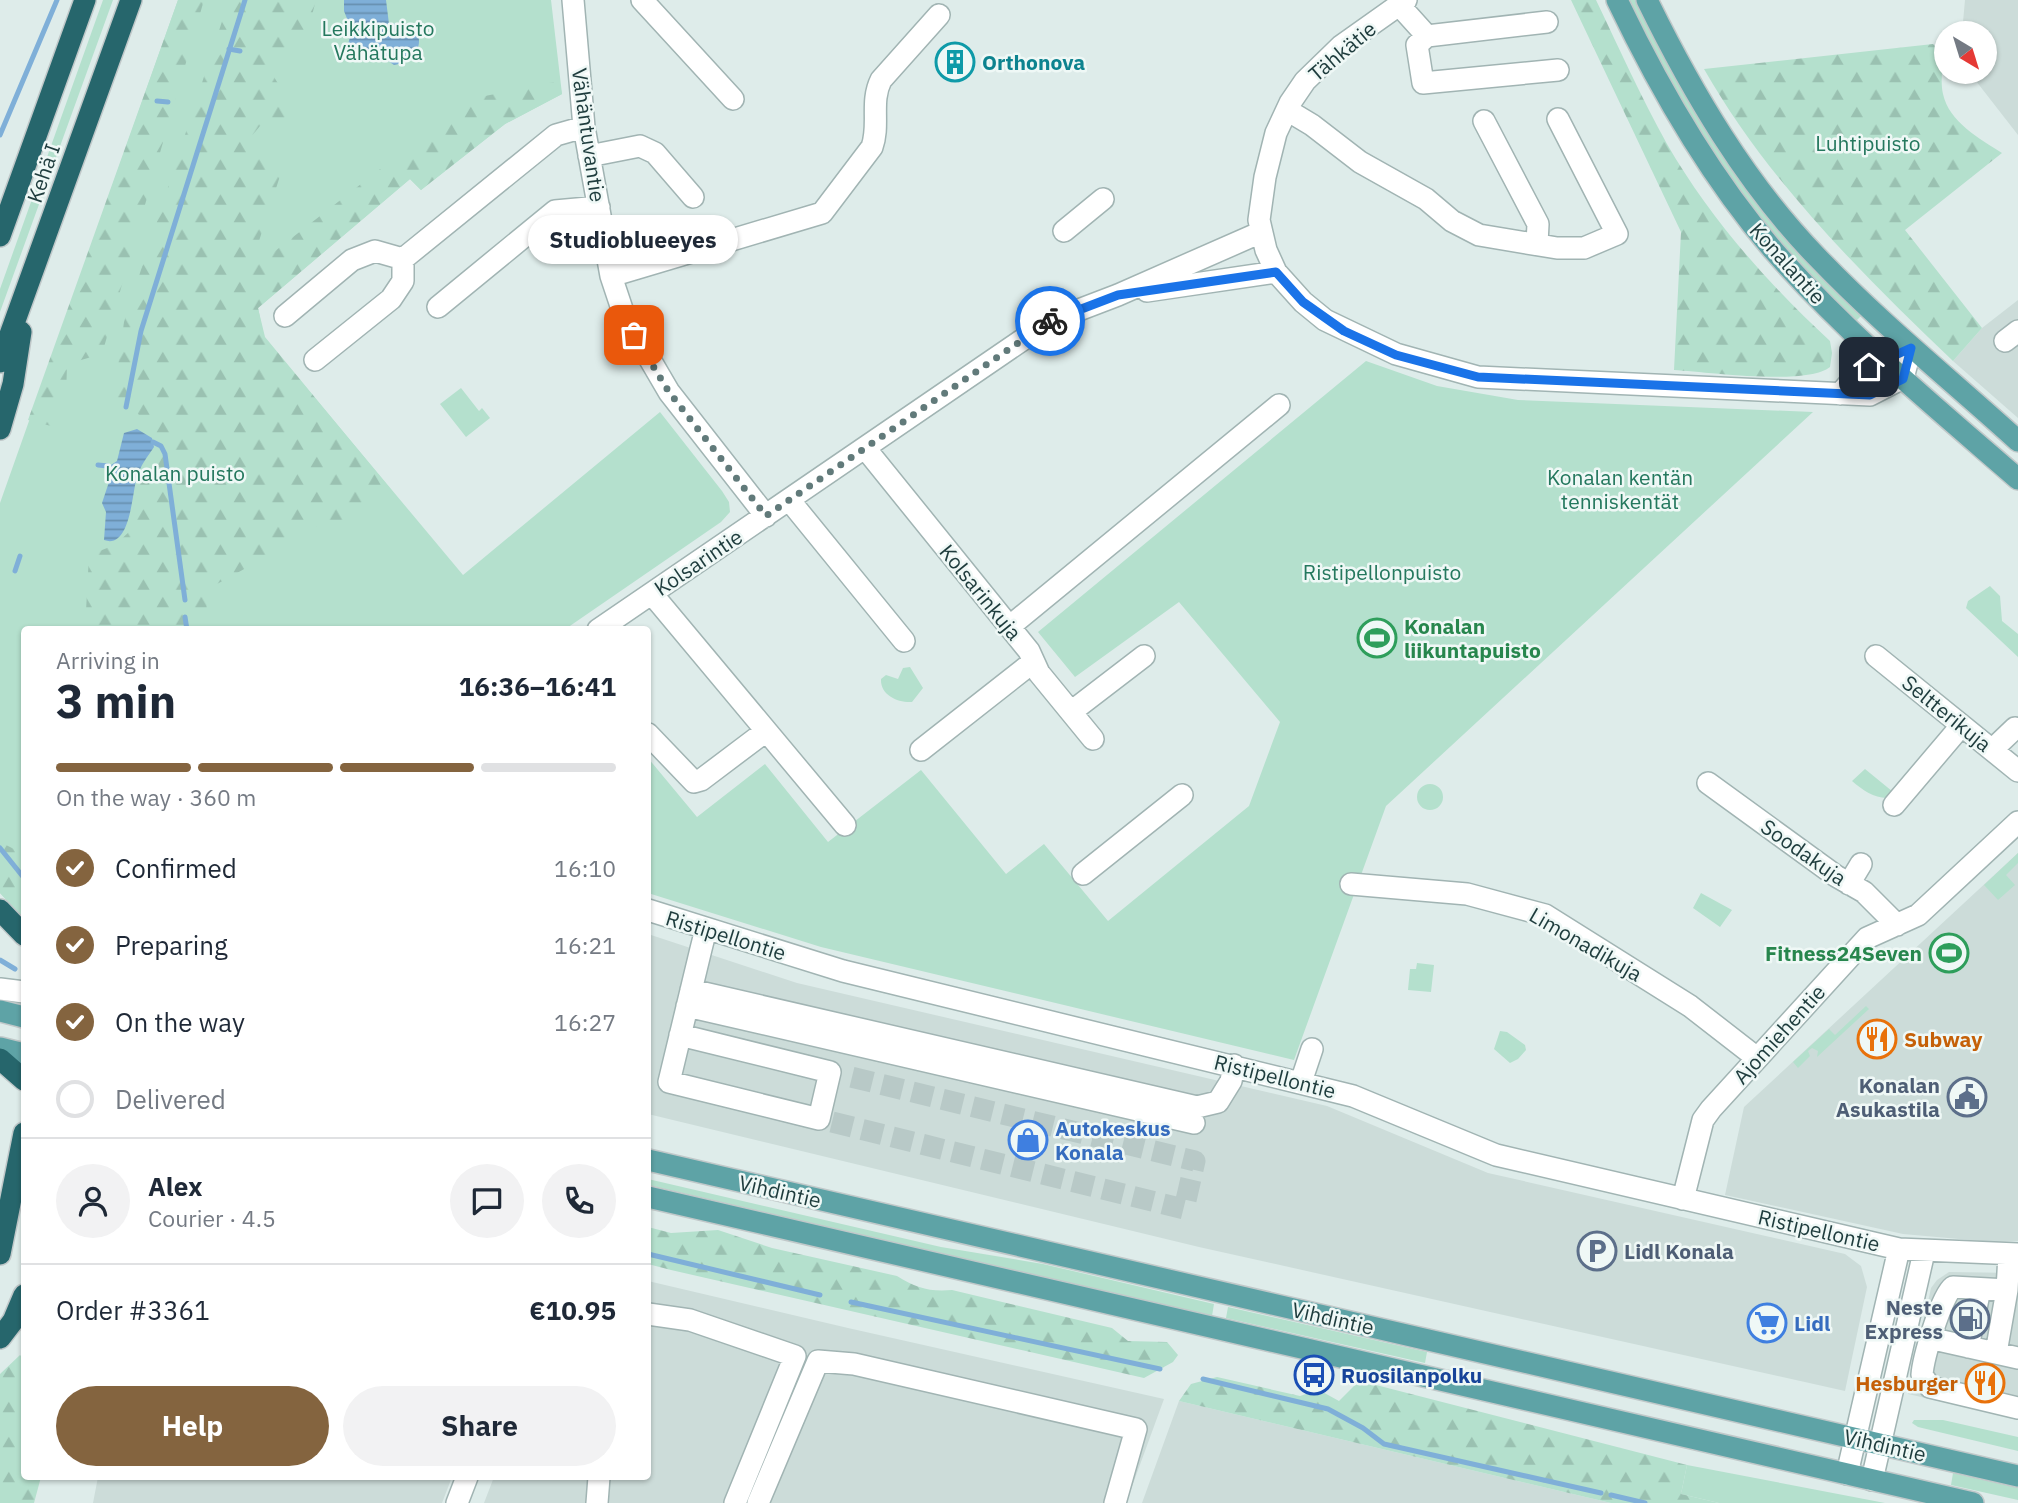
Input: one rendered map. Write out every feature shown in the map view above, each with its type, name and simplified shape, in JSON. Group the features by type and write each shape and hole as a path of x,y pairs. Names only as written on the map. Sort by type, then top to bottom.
{"highway":[{"name":"Kehä I","path":"0,236 85,0"},
{"name":"Kehä I","path":"0,362 131,0"},
{"path":"0,429 13,384 27,291"},
{"path":"0,910 21,932"},
{"path":"0,1059 21,1077"},
{"path":"0,1254 21,1148"},
{"path":"0,1338 13,1321 21,1301"}],"main road":[{"name":"Konalantie","path":"1617,0 1674,108 1747,218 1799,278 1882,359 2018,479"},
{"name":"Konalantie","path":"1647,0 1724,137 1768,200 1815,256 1911,348 2018,441"},
{"path":"0,1012 21,1016"},
{"path":"0,1048 21,1053"},
{"name":"Vihdintie","path":"651,1161 2018,1476"},
{"name":"Vihdintie","path":"651,1198 1973,1503"}],"street":[{"name":"Vähäntuvantie","path":"573,0 584,127 611,276 624,315 645,355 674,399 766,516"},
{"path":"642,0 733,99"},
{"path":"1403,2 1427,36"},
{"name":"Tähkätie","path":"1259,233 1265,177 1287,110 1305,81 1341,46 1403,2"},
{"path":"611,276 822,213 872,147 875,138 875,93 881,80 939,15"},
{"path":"1547,22 1427,36 1418,45 1423,83 1558,70"},
{"path":"1287,110 1312,125 1360,162 1415,192 1452,220 1479,235 1584,248 1617,234 1558,119"},
{"path":"1484,121 1538,224 1536,243"},
{"path":"403,259 556,135 584,127"},
{"path":"589,156 640,146 655,153 693,197"},
{"path":"1064,231 1103,199"},
{"path":"438,307 555,211 599,207"},
{"path":"1259,233 1276,272 1303,302 1344,331 1396,355 1478,377 1870,395 1903,379 1911,348"},
{"name":"Kolsarintie","path":"604,626 1050,321 1118,295 1259,233"},
{"path":"285,316 352,260 375,251 403,259"},
{"path":"315,360 391,299 403,281 403,259"},
{"name":"Kolsarintie","path":"1118,295 1276,272"},
{"path":"1840,394 1857,374 1882,359 1911,348"},
{"path":"1009,627 1279,405"},
{"name":"Kolsarinkuja","path":"865,448 1029,651 1033,662 1093,739"},
{"path":"790,501 904,641"},
{"path":"652,594 845,825"},
{"path":"1071,712 1144,656"},
{"name":"Seltterikuja","path":"1876,656 2018,771"},
{"path":"922,750 1033,662"},
{"path":"1894,805 1961,726"},
{"path":"1993,749 2015,728"},
{"path":"651,737 694,782 701,780 766,731"},
{"name":"Soodakuja","path":"1708,783 1873,900 1897,925"},
{"path":"1083,874 1182,795"},
{"name":"Ajomiehentie","path":"1683,1199 1703,1120 1756,1058 1867,938 1918,915 2018,822"},
{"path":"1849,884 1861,864"},
{"name":"Limonadikuja","path":"1351,884 1467,894 1545,915 1692,996 1756,1058"},
{"name":"Ristipellontie","path":"651,911 843,971 1353,1096 1496,1155 1899,1249 2013,1255"},
{"path":"680,1035 837,1073 826,1120 669,1082 680,1035 706,929"},
{"path":"0,989 21,992"},
{"path":"689,998 1197,1107 1218,1102 1231,1081 1234,1065"},
{"path":"689,998 1194,1123"},
{"path":"1301,1082 1312,1049"},
{"name":"Ristipellontie","path":"1847,1474 1899,1249"},
{"path":"1872,1480 1924,1252"},
{"path":"1996,1353 2013,1255"},
{"path":"2007,1290 1953,1287 1947,1291 1937,1327 1929,1338 1922,1371 1924,1380 1930,1387 2018,1408"},
{"path":"1968,1347 1980,1289"},
{"path":"651,1314 690,1320 795,1356 735,1503"},
{"path":"1929,1338 2018,1358"},
{"path":"758,1503 818,1361 854,1364 1136,1429 1115,1503"},
{"path":"457,1503 466,1480"},
{"path":"597,1503 599,1480"}],"shaded area":[{"path":"1965,0 2018,0 2018,135 1978,84 1997,84 1997,21 1963,21"},
{"path":"2018,300 2018,418 1953,361 1982,328"},
{"path":"2018,853 2018,1241 1993,1242 1903,1234 1725,1195 1744,1107"},
{"path":"651,935 797,983 1327,1106 1488,1173 1845,1254 1861,1266 1867,1287 1845,1391 1199,1247 651,1115"},
{"path":"1949,1272 2018,1273 2018,1419 1908,1394 1931,1288"},
{"path":"651,1282 1164,1399 1126,1503 484,1503 493,1480 651,1480"},
{"path":"1179,1401 1611,1503 1142,1503"},
{"path":"97,1480 451,1480 442,1503 93,1503"}],"green space":[{"path":"103,0 113,0 0,312 0,289"},
{"name":"Konalan puisto","path":"178,0 551,0 562,94 505,124 421,190 410,179 258,308 264,337 463,575 660,412 729,502 730,512 721,522 570,626 21,626 21,917 0,893 0,503"},
{"path":"178,0 204,0 102,354 67,364 66,400 51,426 28,420"},
{"path":"229,0 316,0 307,34 265,62 300,120 260,126 246,143 280,176 259,241 270,255 470,99 559,81 562,94 505,124 421,190 410,179 258,308 265,337 393,492 338,523 310,528 277,551 208,589 205,626 85,626 89,555 115,545 130,531 141,481 158,450 157,438 135,410 113,402 124,322"},
{"path":"1571,0 1596,0 1667,144 1701,198 1762,273 1830,341 1830,367 1818,373 1779,377 1674,370 1681,232"},
{"path":"1627,0 1641,0 1655,29 1863,314 1854,323 1778,243 1708,149"},
{"name":"Luhtipuisto","path":"1934,45 1934,84 1942,84 1946,104 1966,129 2002,153 1905,230 1982,328 1953,361 1850,259 1786,187 1729,110 1704,69"},
{"name":"Ristipellonpuisto","path":"1366,361 1437,386 1518,400 1813,412 1386,806 1294,1060 821,947 651,894 651,762 697,817 765,764 828,842 921,770 1006,874 1044,844 1108,921 1249,806 1280,722 1179,602 1075,677 1038,632"},
{"path":"461,388 479,411 482,408 490,418 466,437 440,404"},
{"path":"1990,586 2000,596 2002,621 2018,634 2018,657 1966,608 1968,601"},
{"path":"910,667 923,688 912,702 891,697 883,689 881,679 886,675 898,679 903,668"},
{"path":"1865,769 1898,796 1885,798 1873,795 1852,781"},
{"path":"1430,784 1439,788 1443,797 1439,806 1430,810 1421,806 1417,797 1421,788"},
{"path":"0,842 21,852 21,915 0,893"},
{"path":"2018,853 2018,863 2006,875 2015,885 1998,900 1984,885"},
{"path":"1701,893 1732,910 1720,927 1693,908"},
{"path":"1417,963 1434,965 1431,992 1408,990 1410,969 1416,969"},
{"path":"1866,1006 1869,1009 1817,1057 1818,1051 1812,1048 1808,1051 1810,1056 1798,1068 1793,1062 1829,1029 1835,1035"},
{"path":"1500,1031 1507,1032 1525,1045 1526,1050 1510,1063 1494,1049"},
{"path":"651,1180 941,1247 1043,1264 1214,1304 1212,1316 651,1186"},
{"path":"651,1228 671,1233 718,1230 772,1248 897,1276 923,1288 952,1290 1112,1328 1128,1341 1167,1342 1178,1355 1173,1362 1144,1378 651,1265"},
{"path":"1228,1307 1427,1352 1425,1363 1226,1318"},
{"path":"21,1356 21,1480 40,1480 34,1503 0,1503 0,1374"},
{"path":"1217,1377 1300,1396 1319,1390 1339,1401 1357,1383 1376,1385 1687,1465 1681,1494 1719,1503 1611,1503 1179,1401 1191,1384"},
{"path":"1914,1420 1943,1420 2018,1437 2018,1451 1918,1427 1912,1423"},
{"path":"1687,1465 1885,1503 1719,1503 1681,1494"},
{"path":"1953,1473 2018,1488 2018,1500 1951,1485"}],"water":[{"path":"344,0 386,0 389,24 405,23 417,31 419,43 415,54 394,65 372,50 360,52 348,44 352,31 344,11"},
{"path":"137,429 152,438 154,447 138,473 125,528 113,541 104,540 106,512 102,503 111,476 108,467 117,461 124,433"}],"waterway":[{"path":"0,135 57,0"},
{"path":"126,407 141,331 245,0"},
{"path":"229,49 240,51"},
{"path":"157,101 168,102"},
{"path":"153,442 161,446 165,454 185,600"},
{"path":"98,465 108,466"},
{"path":"15,571 20,556"},
{"path":"185,617 186,626"},
{"path":"0,848 21,874"},
{"path":"0,960 15,969"},
{"path":"651,1255 820,1295"},
{"path":"851,1302 1160,1369"},
{"path":"1203,1379 1328,1409 1363,1428 1384,1444 1601,1493"},
{"path":"1611,1495 1645,1503"}],"tunnel":[{"path":"832,1122 1184,1209 1195,1161 843,1075"}],"way so far":[{"path":"634,335 669,392 766,516 1050,321"}],"place":[{"name":"Orthonova","path":"955,62"},
{"name":"Studioblueeyes","path":"634,335"},
{"name":"Konalan liikuntapuisto","path":"1377,638"},
{"name":"Fitness24Seven","path":"1949,953"},
{"name":"Subway","path":"1877,1039"},
{"name":"Konalan Asukastila","path":"1967,1097"},
{"name":"Autokeskus Konala","path":"1028,1140"},
{"name":"Lidl Konala","path":"1597,1251"},
{"name":"Neste Express","path":"1970,1319"},
{"name":"Lidl","path":"1767,1323"},
{"name":"Ruosilanpolku","path":"1314,1375"},
{"name":"Hesburger","path":"1985,1383"}],"route":[{"path":"1050,321 1118,295 1222,279 1251,278 1276,272 1303,302 1344,331 1396,355 1478,377 1802,394 1870,395 1903,379 1911,348 1869,367"}],"park label":[{"name":"Leikkipuisto Vähätupa","path":"378,40"},
{"name":"Konalan kentän tenniskentät","path":"1620,489"}]}
